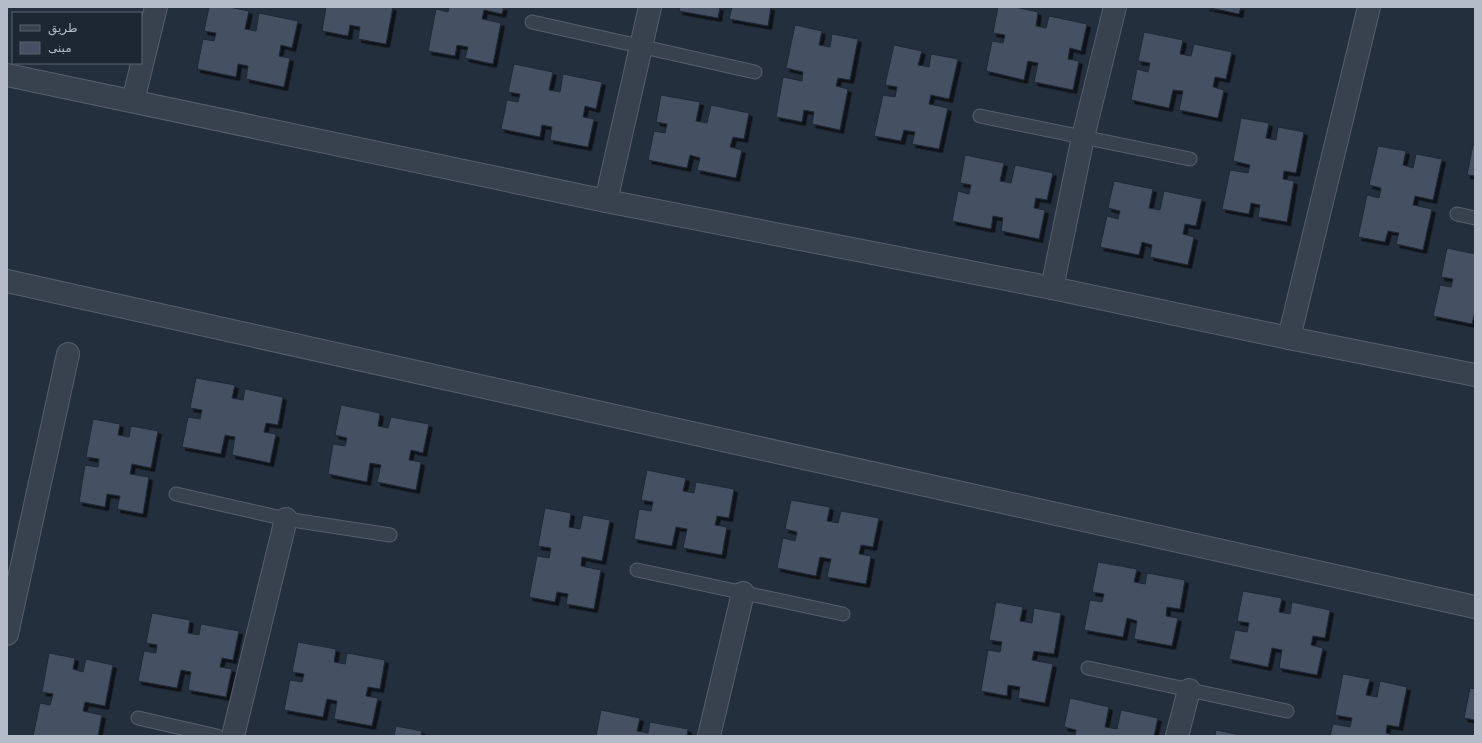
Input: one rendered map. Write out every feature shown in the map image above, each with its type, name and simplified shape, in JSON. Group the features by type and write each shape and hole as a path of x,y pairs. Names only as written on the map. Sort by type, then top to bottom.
{"street":[{"path":"133,101 156,7"},
{"path":"606,201 650,7"},
{"path":"1052,288 1083,137 1115,7"},
{"path":"1289,338 1369,7"},
{"path":"7,75 606,201 1052,288 1289,338 1475,375"},
{"path":"7,281 1475,607"},
{"path":"7,634 15,560 68,354"},
{"path":"233,736 286,519"},
{"path":"709,736 743,593"},
{"path":"1177,736 1189,690"}],"lane":[{"path":"532,22 755,72"},
{"path":"980,116 1190,159"},
{"path":"1457,214 1475,218"},
{"path":"176,494 286,519 390,535"},
{"path":"637,570 843,614"},
{"path":"1088,668 1287,711"},
{"path":"138,718 217,736"}],"building":[{"path":"209,7 229,7 249,11 245,29 256,31 259,13 298,21 292,48 281,45 279,56 290,58 284,87 246,79 248,66 238,64 236,77 197,69 203,39 214,41 216,33 204,31"},
{"path":"326,7 393,7 386,44 358,39 360,27 350,25 348,36 322,31"},
{"path":"449,7 504,7 502,14 484,10 482,19 501,23 493,64 465,58 468,47 457,45 455,56 428,51 436,9 448,12"},
{"path":"680,7 720,7 718,18 679,11"},
{"path":"732,7 771,7 768,26 729,19"},
{"path":"998,7 1015,7 1038,12 1036,26 1046,28 1049,16 1087,24 1081,51 1070,48 1068,59 1079,61 1073,90 1034,82 1038,63 1028,61 1024,80 986,71 992,41 1003,43 1005,35 993,33"},
{"path":"1206,7 1241,7 1239,14"},
{"path":"795,25 822,31 819,45 830,47 832,34 858,39 850,80 838,78 836,86 848,89 840,130 812,124 814,112 804,110 802,122 776,117 783,77 802,81 803,72 786,68"},
{"path":"1144,32 1183,40 1180,54 1191,56 1194,44 1232,52 1226,79 1215,77 1213,87 1224,90 1218,118 1179,110 1183,91 1173,90 1169,108 1131,100 1137,69 1148,72 1150,63 1138,61"},
{"path":"894,45 922,51 918,65 929,67 931,54 958,59 949,99 931,95 929,104 948,108 939,149 912,144 915,132 904,130 901,141 874,136 883,95 895,97 897,87 885,85"},
{"path":"514,64 553,72 549,90 560,92 563,74 602,82 596,109 585,106 583,117 594,119 588,147 550,140 552,127 542,125 540,137 501,129 507,100 518,102 520,94 508,92"},
{"path":"661,95 700,102 696,121 707,123 711,105 749,113 744,139 733,137 730,147 742,150 736,178 697,170 700,158 690,155 687,168 648,160 654,131 665,133 667,124 656,122"},
{"path":"1241,118 1269,123 1266,138 1276,140 1278,127 1304,132 1296,173 1284,171 1283,179 1294,181 1287,222 1258,217 1260,205 1251,203 1249,214 1222,209 1230,170 1248,173 1250,165 1233,161"},
{"path":"1473,145 1475,145 1475,176 1467,175"},
{"path":"1378,146 1406,151 1403,165 1413,168 1416,154 1442,159 1433,200 1415,196 1413,205 1432,209 1423,250 1396,244 1399,233 1388,231 1385,242 1358,237 1367,195 1379,198 1381,188 1369,185"},
{"path":"965,155 1004,163 1000,181 1011,183 1015,165 1053,173 1047,200 1036,198 1034,208 1045,210 1039,239 1001,231 1003,218 993,216 991,229 952,221 958,191 969,194 971,185 960,183"},
{"path":"1114,181 1153,189 1149,208 1160,210 1164,191 1202,199 1196,226 1185,224 1183,234 1194,237 1188,265 1150,257 1152,245 1142,242 1139,255 1100,247 1107,216 1118,219 1120,211 1108,208"},
{"path":"1447,248 1475,254 1475,311 1472,324 1433,316 1440,285 1451,287 1453,279 1441,277"},
{"path":"196,378 235,385 232,398 243,400 245,389 283,397 278,425 266,423 264,432 276,434 270,463 232,455 235,437 225,435 221,454 182,447 188,417 200,419 202,410 190,408"},
{"path":"341,405 380,413 378,426 388,428 391,417 429,424 423,453 411,450 409,460 421,462 416,490 377,482 381,465 370,463 367,482 328,474 333,444 345,446 347,438 335,435"},
{"path":"93,419 120,424 118,435 129,437 131,426 158,431 151,468 132,464 130,474 149,477 143,514 117,509 120,496 107,494 105,507 79,502 85,465 98,467 99,459 86,457"},
{"path":"647,470 686,478 683,491 694,493 696,482 734,489 729,518 717,516 715,525 727,527 722,555 683,548 687,529 676,527 672,546 634,539 639,509 651,511 653,502 641,500"},
{"path":"791,500 830,507 827,521 838,523 841,511 879,518 873,547 861,545 859,554 871,556 866,584 827,577 831,559 820,557 816,576 777,568 783,538 795,541 797,532 785,529"},
{"path":"545,508 571,513 569,527 580,529 583,515 610,520 602,561 582,557 581,566 601,570 594,609 566,604 568,594 557,592 555,602 529,597 537,556 549,558 551,548 538,546"},
{"path":"1098,562 1137,569 1134,582 1145,584 1147,573 1185,580 1180,609 1167,607 1166,616 1178,618 1172,646 1134,639 1137,621 1127,618 1123,637 1084,630 1090,600 1102,602 1104,594 1092,592"},
{"path":"1243,591 1282,598 1279,612 1290,614 1292,602 1330,610 1325,638 1313,636 1311,645 1323,648 1317,675 1279,668 1282,650 1272,648 1268,667 1229,659 1235,630 1247,632 1249,623 1237,621"},
{"path":"996,602 1023,607 1020,621 1032,623 1034,608 1061,613 1054,654 1034,651 1032,660 1053,664 1045,703 1018,698 1020,687 1008,685 1007,696 981,691 988,650 1000,652 1002,642 989,640"},
{"path":"152,613 190,620 188,633 199,635 201,624 239,631 233,660 222,658 220,667 232,669 226,697 188,690 191,672 181,670 177,688 138,681 144,651 156,653 157,645 146,643"},
{"path":"298,642 336,649 334,662 345,664 347,653 385,660 380,689 368,687 366,696 378,698 372,726 334,719 337,701 327,699 323,717 284,710 290,680 302,682 304,674 292,672"},
{"path":"49,653 75,658 73,669 83,672 86,659 113,665 105,706 85,702 83,711 102,715 98,736 33,736 40,703 50,705 53,694 42,692"},
{"path":"1343,674 1370,679 1366,695 1377,697 1380,681 1407,687 1399,727 1387,725 1386,733 1397,736 1330,736 1333,724 1350,727 1352,718 1335,715"},
{"path":"1470,688 1475,689 1475,720 1464,718"},
{"path":"1070,698 1109,707 1105,727 1117,729 1121,710 1158,718 1154,736 1075,736 1076,730 1064,727"},
{"path":"601,710 640,718 637,731 648,733 650,722 688,729 687,736 596,736"},
{"path":"396,726 422,731 421,736 394,736"},
{"path":"1216,730 1245,736 1215,736"}]}
